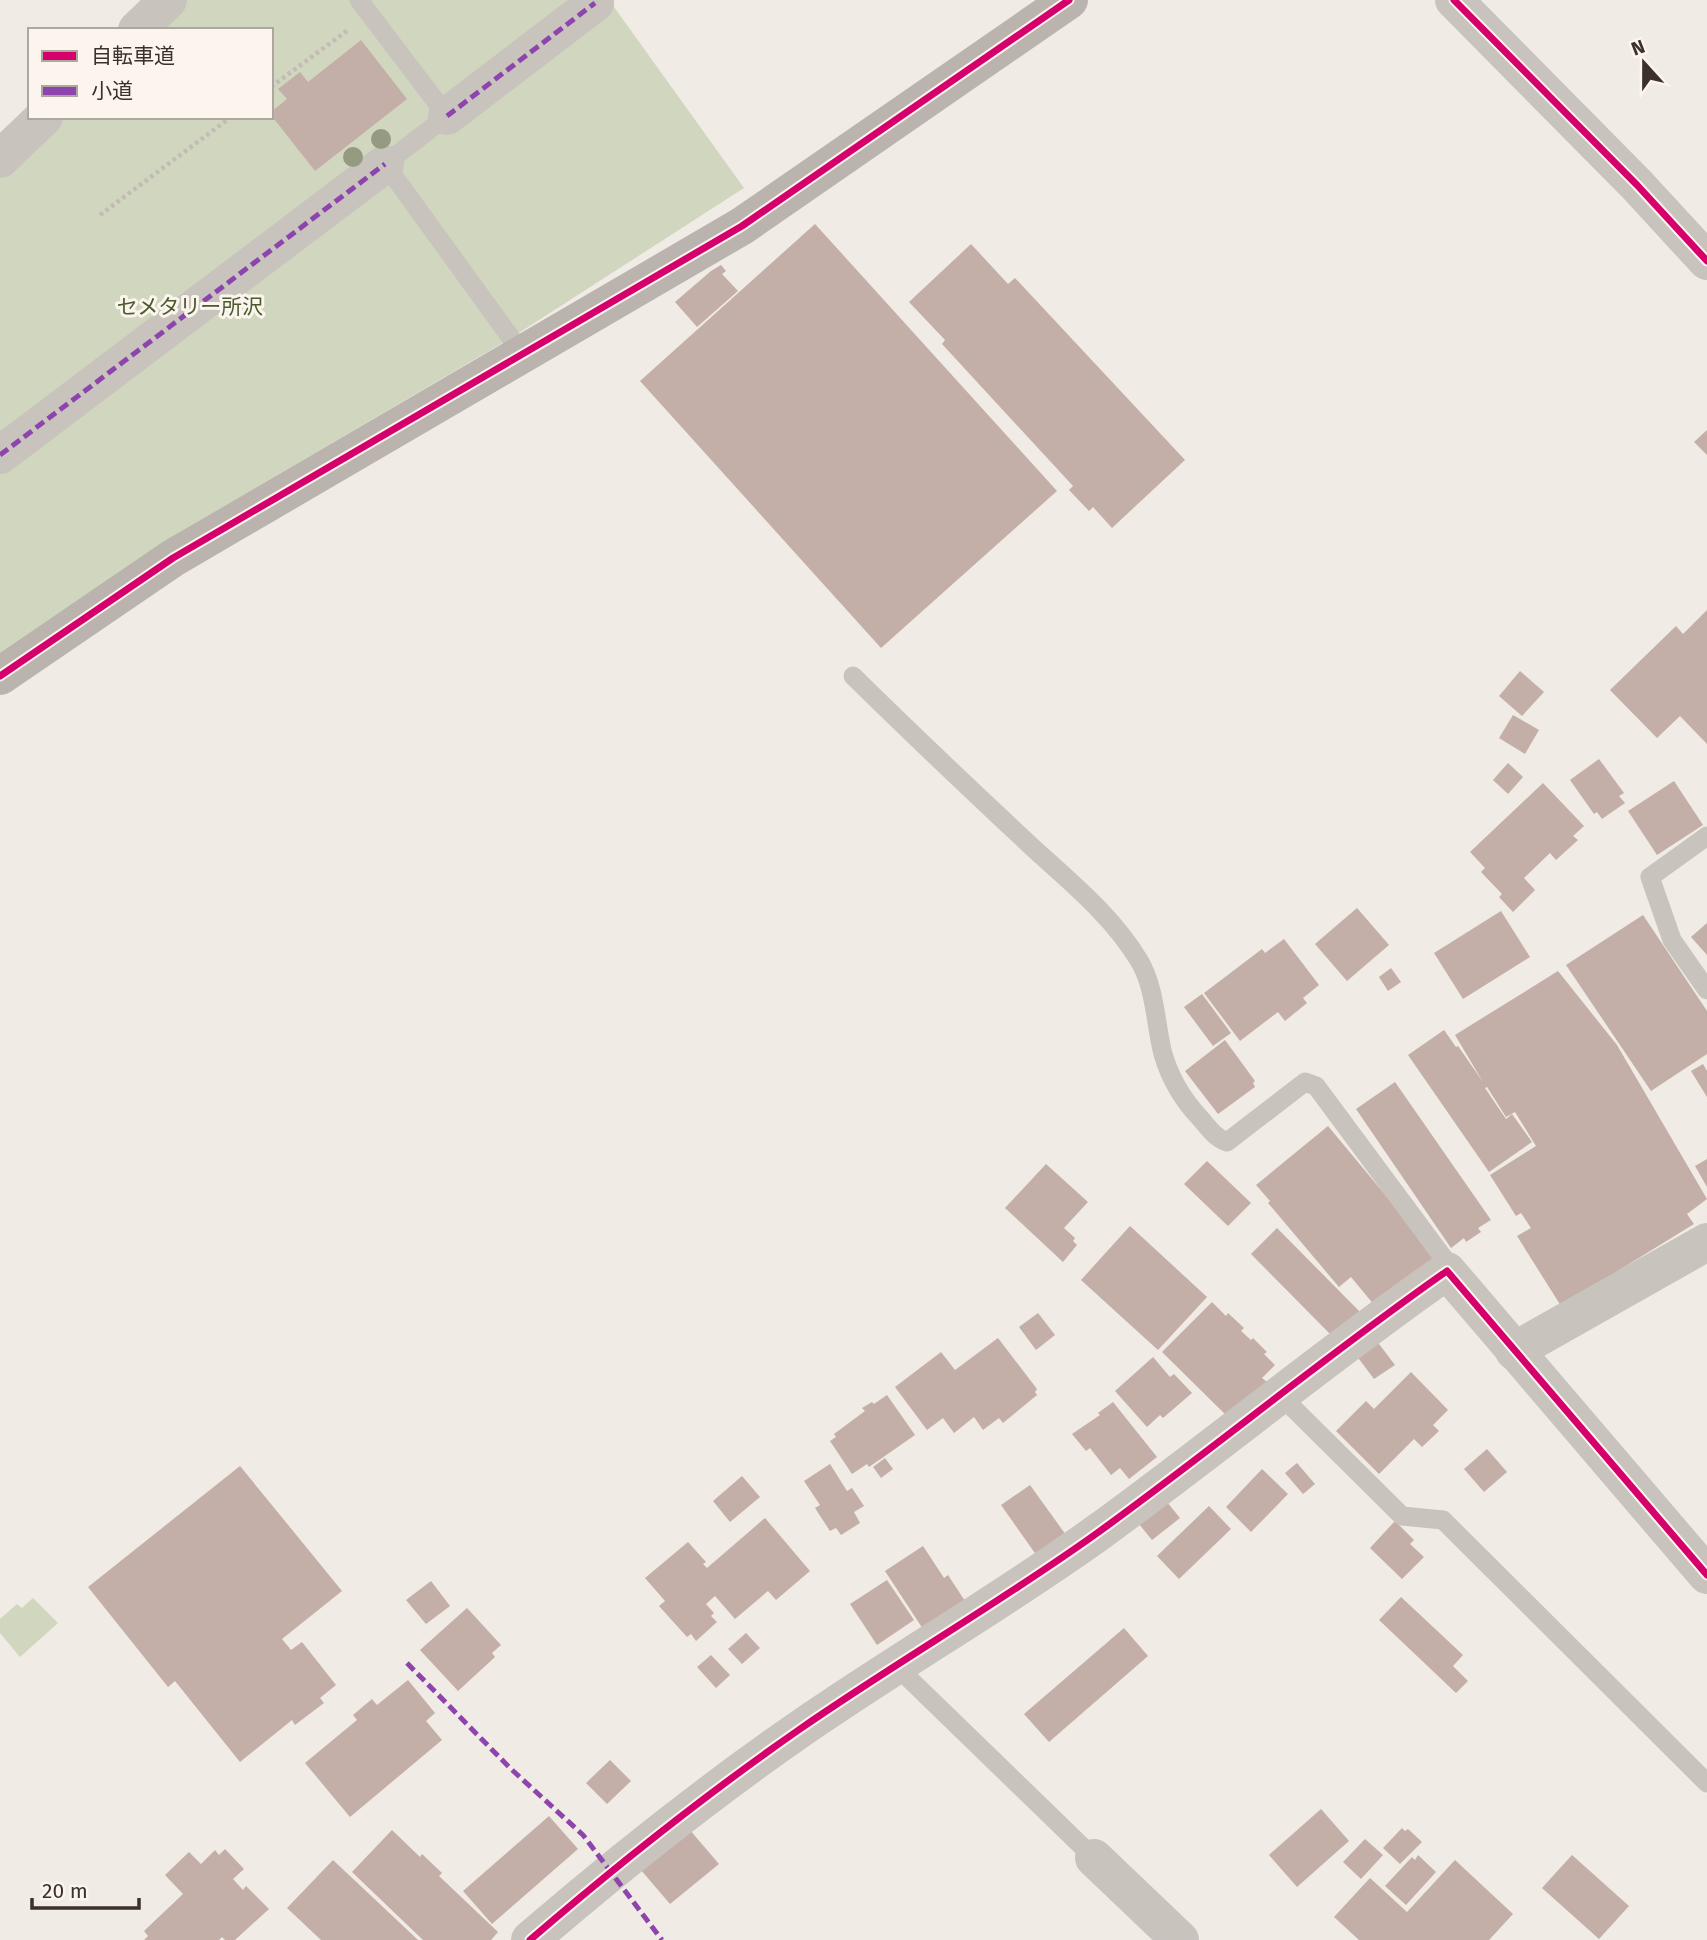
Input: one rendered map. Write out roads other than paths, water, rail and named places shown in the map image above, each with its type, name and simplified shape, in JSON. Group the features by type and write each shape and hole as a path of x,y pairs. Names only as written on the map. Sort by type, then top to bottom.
{"street":[{"path":"138,28 168,0"},
{"path":"0,676 173,558 742,226 1069,0"},
{"path":"1454,0 1707,261"},
{"path":"447,116 596,3"},
{"path":"0,159 42,119"},
{"path":"0,455 385,164"},
{"path":"1514,1351 1707,1242"},
{"path":"530,1940 610,1870 688,1809 802,1728 1099,1532 1375,1321 1447,1271 1707,1574"},
{"path":"1094,1858 1180,1940"}],"lane":[{"path":"365,7 447,116 385,164 510,338"},
{"path":"853,676 1086,895 1118,930 1141,964 1155,1000 1164,1055 1174,1080 1186,1104 1219,1139 1227,1142 1306,1082 1316,1086 1448,1264 1447,1271"},
{"path":"1707,836 1650,877 1672,940 1707,989"},
{"path":"1279,1394 1402,1516 1443,1520 1707,1783"},
{"path":"896,1666 1094,1858"}],"park label":[{"name":"セメタリー所沢","path":"190,307"}]}
